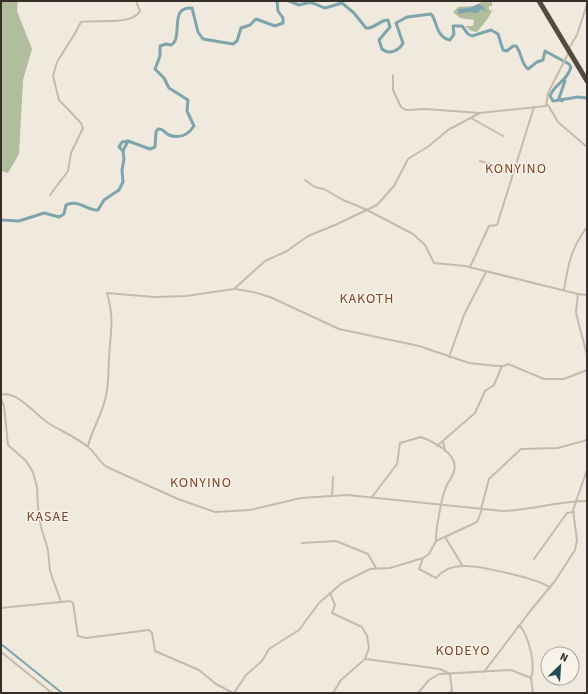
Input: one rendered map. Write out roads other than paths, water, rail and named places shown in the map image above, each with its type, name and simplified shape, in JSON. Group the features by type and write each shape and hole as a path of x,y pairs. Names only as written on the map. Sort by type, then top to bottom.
{"highway":[{"path":"539,1 587,81"}],"street":[{"path":"50,195 68,171 72,151 83,128 81,123 58,98 53,76 57,62 74,35 80,22 92,21 108,23 135,16 140,11 136,1"},
{"path":"587,2 586,14 563,65 548,93 548,105 558,122 587,148"},
{"path":"393,75 393,90 401,107 406,110 426,109 480,114 548,105"},
{"path":"470,267 489,226 497,225 534,107"},
{"path":"234,289 265,261 287,251 308,236 377,205 386,195 411,157 429,146 448,130 480,114"},
{"path":"471,118 503,136"},
{"path":"480,161 514,171"},
{"path":"305,180 315,187 324,189 343,200 368,210 422,240 434,263 470,267 587,295"},
{"path":"564,290 567,267 576,242 587,227"},
{"path":"449,357 464,315 486,271"},
{"path":"88,446 94,426 104,405 109,384 109,358 113,323 107,293 154,297 186,296 234,289 253,292 270,297 339,328 419,346 449,357 485,366 502,366 510,364 544,379 564,379 587,370"},
{"path":"578,294 576,312 587,355"},
{"path":"438,446 475,413 485,391 494,385 502,366"},
{"path":"1,395 6,394 18,399 46,421 88,446 107,467 138,482 212,512 250,510 294,499 332,496 372,497 482,509 523,510 577,501 587,501"},
{"path":"1,399 4,406 8,445 30,466 36,479 38,508 44,542 48,550 48,566 60,602"},
{"path":"1,608 70,601 73,603 76,633 79,637 86,638 149,630 152,633 154,648 157,652 199,670 216,684 233,693 246,675 262,661 269,649 299,630 319,603 342,583 376,568 390,568 423,558 429,554 436,541 445,488 453,474 455,467 454,460 438,446 421,437 400,443 397,464 372,497"},
{"path":"436,541 477,522 482,509 489,479 521,449 558,448 587,440"},
{"path":"443,441 445,451"},
{"path":"484,672 518,626 550,588 575,550 577,540 574,512 587,470"},
{"path":"332,496 333,477"},
{"path":"534,559 566,513 574,512"},
{"path":"445,537 462,566"},
{"path":"302,542 336,541 368,554 376,568"},
{"path":"423,558 419,569 436,578 444,570 462,566 477,566 525,577 550,588"},
{"path":"1,565 1,574"},
{"path":"330,593 335,605 332,613 364,629 369,648 365,659 341,680 333,693"},
{"path":"518,626 521,627 529,642 533,693"},
{"path":"1,652 52,693"},
{"path":"365,659 379,662 432,667 450,674"},
{"path":"418,693 429,680 438,674 511,670 531,678"},
{"path":"449,693 452,691 450,674"}],"water":[{"path":"478,4 483,6 487,12 482,9 477,13 468,12 459,14 458,9 469,8"}],"waterway":[{"path":"1,220 19,221 44,213 59,217 64,214 66,205 75,203 90,209 98,210 104,200 119,190 123,182 122,170 124,159 123,151 119,147 122,142 128,141 150,149 155,147 156,132 158,129 162,129 167,134 177,137 186,134 194,126 187,111 188,100 169,88 164,78 155,69 160,56 160,46 166,44 171,45 175,41 180,12 185,9 192,8 198,32 203,39 233,44 237,41 241,28 250,25 256,19 275,26 283,23 283,18 278,11 277,1"},
{"path":"289,1 299,5 312,3 325,8 342,3 354,13 366,28 388,20 390,27 379,40 382,49 388,52 396,50 403,43 396,23 407,17 431,14 439,32 445,38 450,40 454,34 453,26 462,26 468,34 472,36 491,30 498,34 503,50 507,51 513,46 516,46 524,64 528,69 537,62 543,60 545,51 569,64 571,67 569,72 550,96 553,101 578,97 587,98"},
{"path":"562,101 559,98 565,81"},
{"path":"123,151 128,141"},
{"path":"1,644 62,693"}],"district":[{"name":"KONYINO","path":"516,168"},
{"name":"KAKOTH","path":"367,298"},
{"name":"KONYINO","path":"201,482"},
{"name":"KASAE","path":"48,516"},
{"name":"KODEYO","path":"463,650"}]}
